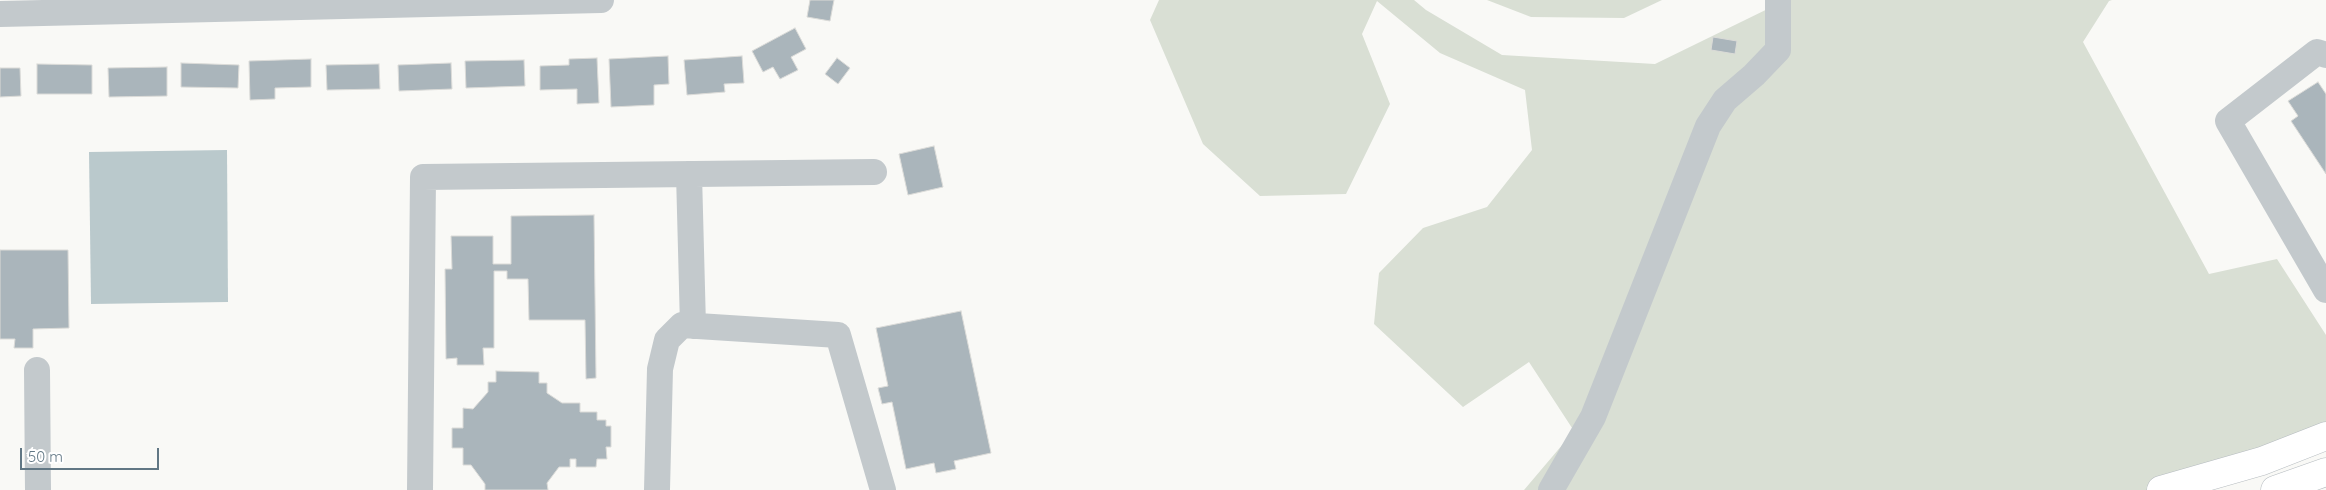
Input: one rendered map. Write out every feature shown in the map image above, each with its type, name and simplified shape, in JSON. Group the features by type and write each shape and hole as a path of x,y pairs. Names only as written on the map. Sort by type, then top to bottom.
{"main road":[{"path":"2161,490 2262,461 2316,440 2317,475 2275,490"}],"street":[{"path":"0,14 601,0"},
{"path":"1551,490 1593,417 1708,126 1725,100 1754,76 1778,50 1780,20 1778,0"},
{"path":"2326,55 2316,52 2228,121 2326,290"},
{"path":"420,490 423,177 874,172"},
{"path":"689,174 693,326"},
{"path":"657,490 660,369 667,340 682,325 838,335 883,490"},
{"path":"37,370 38,490"}],"shaded area":[{"path":"1159,0 1414,0 1426,10 1502,55 1655,64 1786,0 2112,0 2109,1 2083,42 2209,274 2277,259 2326,335 2326,436 2161,490 1524,490 1574,431 1529,362 1463,407 1374,324 1379,273 1423,228 1487,207 1532,150 1525,90 1440,53 1377,1 1362,34 1390,104 1346,194 1260,196 1203,144 1150,20"},
{"path":"1487,0 1662,0 1624,18 1531,17"},
{"path":"227,150 228,302 91,304 89,152"}],"building":[{"path":"810,0 834,0 830,21 807,17"},
{"path":"795,28 806,49 791,57 798,70 780,79 773,67 763,72 752,51"},
{"path":"1713,37 1737,41 1735,54 1711,50"},
{"path":"668,56 669,84 654,85 654,105 611,107 609,59"},
{"path":"742,56 744,83 724,84 725,92 687,95 684,60"},
{"path":"597,58 599,103 577,104 577,89 540,90 540,66 569,65 569,59"},
{"path":"837,58 850,68 838,84 825,74"},
{"path":"311,59 311,87 275,88 275,99 250,100 249,61"},
{"path":"524,60 525,86 466,88 465,61"},
{"path":"181,63 239,65 238,88 181,87"},
{"path":"451,63 452,89 399,91 398,65"},
{"path":"37,64 92,65 92,94 37,94"},
{"path":"379,64 380,89 327,90 326,65"},
{"path":"167,67 167,96 109,97 108,68"},
{"path":"0,68 20,68 21,96 0,97"},
{"path":"2318,82 2326,94 2326,174 2291,121 2298,116 2288,101"},
{"path":"934,146 943,187 908,195 899,154"},
{"path":"594,215 596,378 586,379 585,320 529,320 528,279 507,279 507,271 494,271 494,348 483,348 484,365 457,365 457,358 446,359 445,269 452,269 451,236 493,236 493,264 511,264 511,216"},
{"path":"0,250 68,250 69,328 33,329 33,348 14,348 15,339 0,339"},
{"path":"961,311 991,453 954,461 956,469 936,473 934,463 906,469 892,402 882,404 878,388 888,386 876,328"},
{"path":"496,371 539,372 539,383 547,383 547,393 562,403 580,403 580,412 597,412 597,420 606,420 606,426 611,426 611,447 606,447 607,459 597,459 596,467 576,467 576,459 570,459 570,467 559,467 547,483 548,490 485,490 485,484 471,465 463,465 463,448 452,448 452,428 463,428 463,408 473,409 488,392 488,382 496,382"}]}
